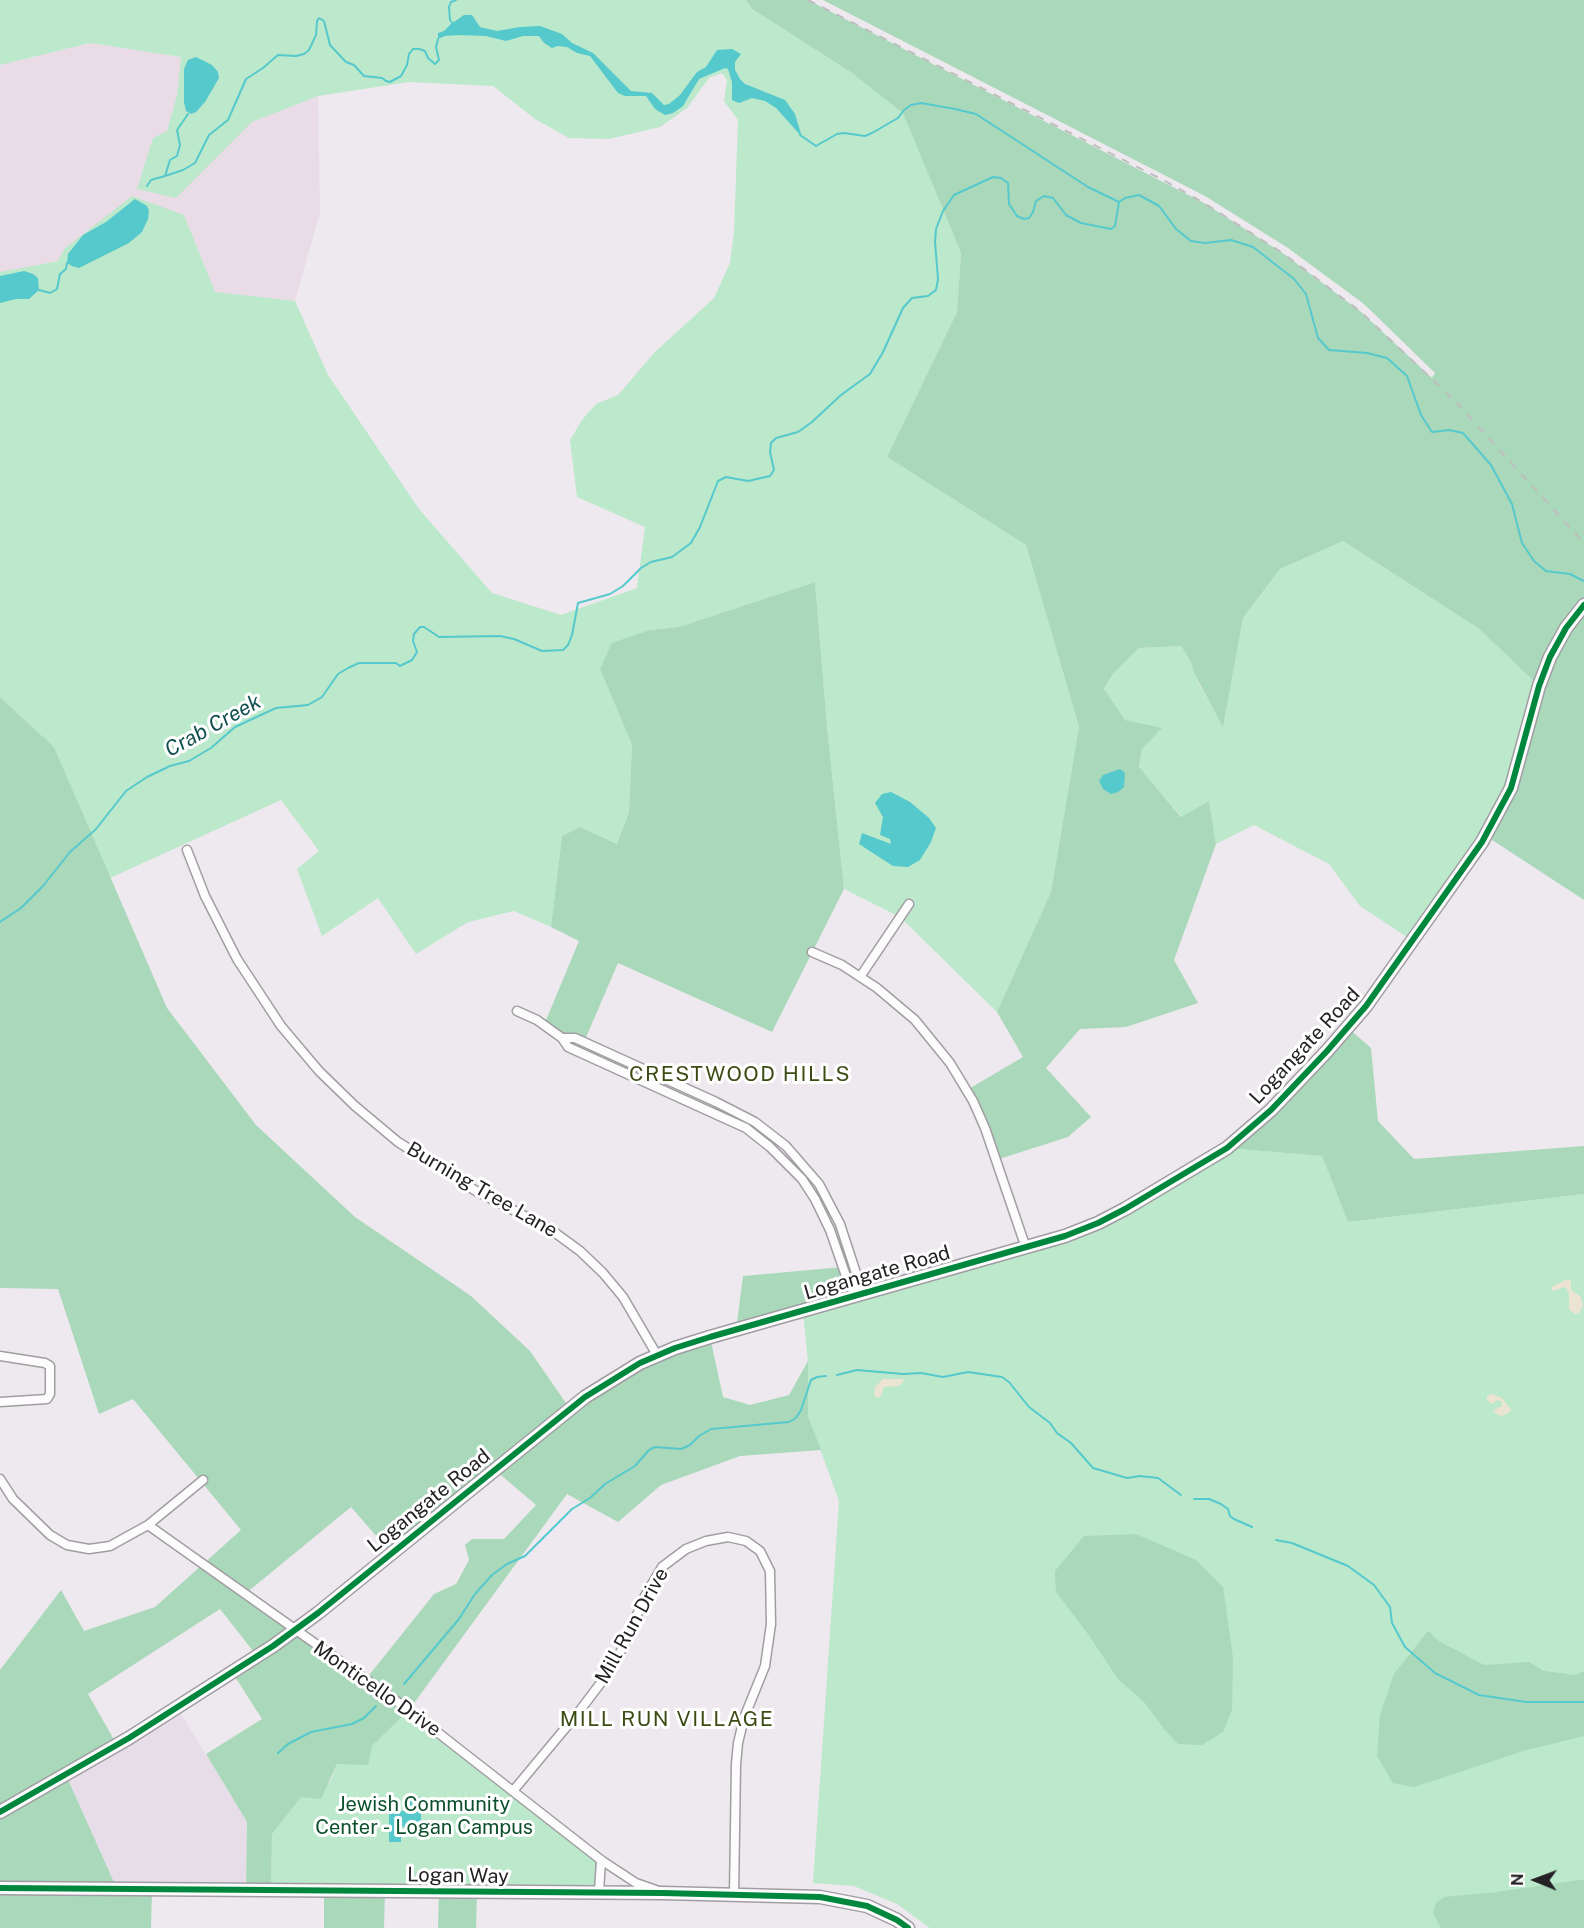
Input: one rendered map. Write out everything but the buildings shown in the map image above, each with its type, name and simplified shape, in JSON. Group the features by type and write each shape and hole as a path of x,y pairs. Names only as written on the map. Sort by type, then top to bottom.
{"street":[{"name":"Logangate Road","path":"0,1812 129,1738 273,1646 585,1397 640,1363 710,1337 1026,1248 1098,1223 1227,1148 1271,1110 1366,1006 1467,865 1494,823 1511,788 1547,664 1566,628 1584,605"},
{"name":"Burning Tree Lane","path":"187,850 205,896 237,959 281,1026 319,1071 355,1106 398,1142 476,1191 550,1229 580,1251 623,1297 657,1355"},
{"path":"860,977 909,904"},
{"path":"812,952 842,965 877,987 915,1020 960,1077 985,1128 1026,1248"},
{"path":"517,1011 537,1020 562,1038 575,1038 716,1102 748,1124 786,1162 815,1199 830,1230 847,1279 857,1296"},
{"path":"0,1356 45,1363 50,1366 50,1394 47,1399 0,1402"},
{"path":"0,1479 13,1499 50,1535 75,1547 95,1549 110,1546 148,1525 203,1480"},
{"name":"Monticello Drive","path":"148,1525 409,1710 601,1860 636,1883 663,1893"},
{"name":"Mill Run Drive","path":"513,1791 612,1668 645,1596 662,1567 686,1549 706,1541 728,1538 746,1541 760,1551 770,1571 771,1624 765,1666 744,1718 735,1764 734,1895"},
{"path":"599,1893 601,1860"},
{"name":"Logan Way","path":"0,1888 663,1893 820,1897 855,1902 883,1913 908,1928"}],"shaded area":[{"path":"90,43 181,57 177,95 167,131 176,197 252,122 318,96 320,212 295,301 215,292 184,215 91,228 65,249 58,261 0,272 0,65"},
{"path":"177,1707 247,1822 246,1891 117,1889 66,1775"}],"green space":[{"path":"0,0 746,0 752,9 852,73 903,112 961,253 957,312 887,457 1026,545 1079,727 1051,892 997,1012 900,917 844,889 815,582 679,627 650,630 600,669 632,745 629,812 617,844 580,827 562,836 551,927 514,911 468,922 416,954 378,898 322,936 297,869 319,851 281,800 110,878 54,747 0,697 0,272 58,261 64,249 132,196 184,215 215,292 295,301 328,375 419,509 492,593 561,615 637,588 645,527 577,497 570,440 582,420 596,404 618,395 655,352 714,298 730,263 734,232 738,120 724,101 727,80 722,73 709,78 687,108 660,127 609,139 569,138 535,119 493,86 409,82 318,96 252,122 176,198 137,189 153,138 167,131 177,95 181,57 90,43 0,65"},
{"path":"746,0 808,0 1204,203 1284,254 1361,312 1432,378 1435,373 1364,304 1288,248 1205,196 823,0 1584,0 1584,900 1486,836 1494,823 1539,686 1478,628 1343,541 1280,569 1243,618 1223,727 1181,646 1139,648 1113,674 1104,689 1125,720 1162,728 1142,749 1139,767 1181,817 1209,801 1216,844 1174,960 1198,1003 1126,1027 1080,1029 1046,1068 1091,1117 1068,1137 996,1160 967,1090 1023,1057 997,1012 1051,892 1079,727 1026,545 887,457 957,312 961,253 903,113 852,73 752,9"},
{"path":"1343,541 1478,628 1539,686 1511,788 1413,941 1360,906 1329,864 1254,825 1216,844 1209,801 1182,817 1139,768 1142,749 1161,729 1125,720 1104,690 1113,674 1139,648 1181,646 1223,726 1243,618 1280,569"},
{"path":"815,582 844,889 772,1032 618,963 584,1042 562,1038 544,1025 579,941 551,927 562,836 580,827 617,844 629,812 632,745 600,669 612,643 650,630 679,627"},
{"path":"0,697 54,747 167,1008 256,1125 355,1217 471,1296 530,1351 570,1409 599,1387 710,1337 723,1397 750,1405 789,1395 808,1361 808,1416 821,1450 740,1456 661,1485 618,1522 567,1494 409,1710 372,1746 368,1765 337,1764 321,1799 301,1797 272,1834 271,1891 246,1891 247,1822 206,1754 262,1719 232,1672 257,1656 220,1609 88,1694 117,1745 66,1775 117,1889 152,1890 151,1928 0,1928 0,1670 61,1590 84,1631 155,1607 241,1530 133,1399 99,1414 58,1289 0,1288","holes":["495,1470 536,1505 504,1539 472,1539 465,1545 469,1560 456,1584 434,1594 366,1679 245,1594 351,1507 391,1553"]},
{"path":"1347,1027 1371,1048 1378,1121 1414,1159 1584,1146 1584,1194 1348,1222 1322,1156 1227,1148"},
{"path":"1227,1148 1322,1156 1348,1222 1584,1194 1584,1928 930,1928 897,1904 854,1886 813,1883 839,1501 808,1416 808,1362 803,1311 1065,1236"},
{"path":"843,1267 857,1296 736,1330 743,1276"},
{"path":"1136,1534 1196,1560 1223,1587 1233,1658 1232,1710 1223,1732 1202,1745 1178,1744 1144,1702 1118,1679 1056,1592 1055,1571 1084,1536"},
{"path":"1428,1631 1439,1641 1484,1665 1529,1662 1544,1671 1575,1675 1584,1671 1584,1736 1523,1751 1414,1787 1393,1783 1377,1756 1380,1715 1394,1674"},
{"name":"Jewish Community Center - Logan Campus","path":"409,1710 601,1860 599,1892 271,1891 272,1834 301,1796 330,1782 337,1764 372,1746"},
{"path":"1584,1880 1584,1928 1441,1928 1433,1913 1436,1903 1444,1897"},
{"path":"324,1891 385,1892 384,1928 324,1928"},
{"path":"439,1892 477,1893 476,1928 438,1928"}],"sand":[{"path":"1568,1279 1571,1281 1571,1290 1581,1297 1583,1306 1579,1313 1575,1314 1569,1309 1567,1289 1564,1287 1554,1291 1551,1289"},
{"path":"883,1379 903,1379 904,1381 899,1386 884,1387 881,1396 877,1398 874,1395 875,1387"},
{"path":"1491,1394 1502,1398 1511,1410 1509,1413 1501,1416 1495,1413 1494,1410 1502,1406 1502,1402 1498,1400 1491,1404 1487,1396"}],"water":[{"path":"464,15 472,15 480,27 497,31 540,26 562,34 572,43 593,53 631,91 652,93 664,105 669,104 680,95 697,72 706,67 717,50 732,49 741,54 735,62 735,70 740,79 745,84 785,100 795,114 802,137 776,108 765,101 752,98 739,103 732,100 732,82 728,69 725,68 699,79 683,106 665,115 655,109 646,96 625,96 618,93 590,56 577,53 567,47 552,48 539,36 523,36 506,41 486,36 458,35 438,39 438,33"},
{"path":"196,57 212,65 218,72 219,78 205,102 191,114 186,111 184,102 184,69 188,60"},
{"path":"135,199 147,206 149,211 142,232 129,243 79,268 67,263 68,254 83,235 106,222"},
{"path":"24,271 38,278 39,290 29,299 0,303 0,276"},
{"path":"1120,769 1125,773 1124,787 1111,794 1103,789 1099,781 1103,775"},
{"path":"891,792 910,802 929,818 936,828 920,860 908,867 893,866 859,844 862,833 891,844 890,839 880,835 883,817 875,803 882,794"},
{"path":"405,1797 421,1797 421,1827 401,1827 401,1842 389,1842 389,1811 405,1811"}],"waterway":[{"path":"454,25 450,20 449,7 451,2 456,0"},
{"path":"165,176 195,163 209,135 228,120 246,79 278,55 296,56 309,50 316,35 319,18 324,21 330,45 346,62 354,65 364,76 382,78 390,82 401,76 413,49 425,51 428,58 435,64 439,60 436,47 438,39"},
{"path":"800,135 816,146 837,134 865,136 872,133 898,118 911,105 921,103 955,109 976,114 1088,187 1119,202"},
{"path":"147,186 151,180 165,176 170,160 177,156 180,145 177,130 188,114"},
{"name":"Crab Creek","path":"0,922 21,908 43,886 70,852 96,829 126,791 170,766 189,761 211,748 235,727 276,708 308,705 322,697 338,674 348,668 359,663 396,663 400,666 412,660 417,652 413,641 414,634 420,627 424,627 439,637 500,636 514,639 542,651 563,650 572,635 578,603 610,594 623,586 641,568 651,562 672,557 691,543 700,527 718,481 726,477 748,481 770,476 774,470 770,452 771,443 776,438 798,432 841,395 870,374 903,308 912,298 928,296 936,290 938,279 936,229 943,211 954,195 993,177 1001,178 1008,183 1009,204 1017,216 1024,219 1029,218 1036,201 1044,196 1053,198 1066,215 1081,223 1111,229 1115,226 1119,202 1139,195 1159,206 1176,229 1191,241 1205,243 1231,240 1253,247 1294,279 1306,294 1318,338 1329,350 1367,353 1387,358 1407,376 1421,415 1432,432 1449,430 1463,433 1491,465 1512,504 1522,543 1534,561 1546,571 1570,574 1584,581"},
{"path":"39,290 50,293 57,289 60,274 66,269 67,263"},
{"path":"837,1375 857,1370 903,1374 921,1373 943,1377 968,1372 1002,1377 1009,1382 1029,1407 1071,1443 1093,1468 1127,1478 1140,1476 1158,1478 1181,1495"},
{"path":"404,1684 459,1619 475,1594 492,1575 507,1564 525,1556 572,1509 590,1498 605,1484 635,1466 649,1450 655,1447 681,1449 711,1429 789,1422 796,1418 801,1410 811,1380 826,1376"},
{"path":"1194,1499 1209,1499 1221,1504 1228,1509 1230,1516 1234,1519 1252,1527"},
{"path":"1276,1540 1292,1543 1348,1566 1374,1585 1390,1607 1392,1623 1405,1647 1435,1673 1479,1695 1526,1702 1584,1702"},
{"path":"278,1753 288,1744 311,1732 352,1724 364,1718 376,1706"}],"railway":[{"path":"808,0 1165,181 1284,254 1361,312 1454,400 1584,543"}],"cycle path":[{"path":"0,1812 129,1738 273,1646 318,1613 585,1397 640,1363 675,1348 710,1337 1065,1236 1125,1209 1227,1148 1271,1110 1366,1006 1482,842 1511,788 1539,686 1550,657 1566,628 1584,605"},
{"path":"0,1888 663,1893 820,1897 867,1906 897,1920 908,1928"}],"district":[{"name":"CRESTWOOD HILLS","path":"740,1075"},
{"name":"MILL RUN VILLAGE","path":"667,1720"}]}
